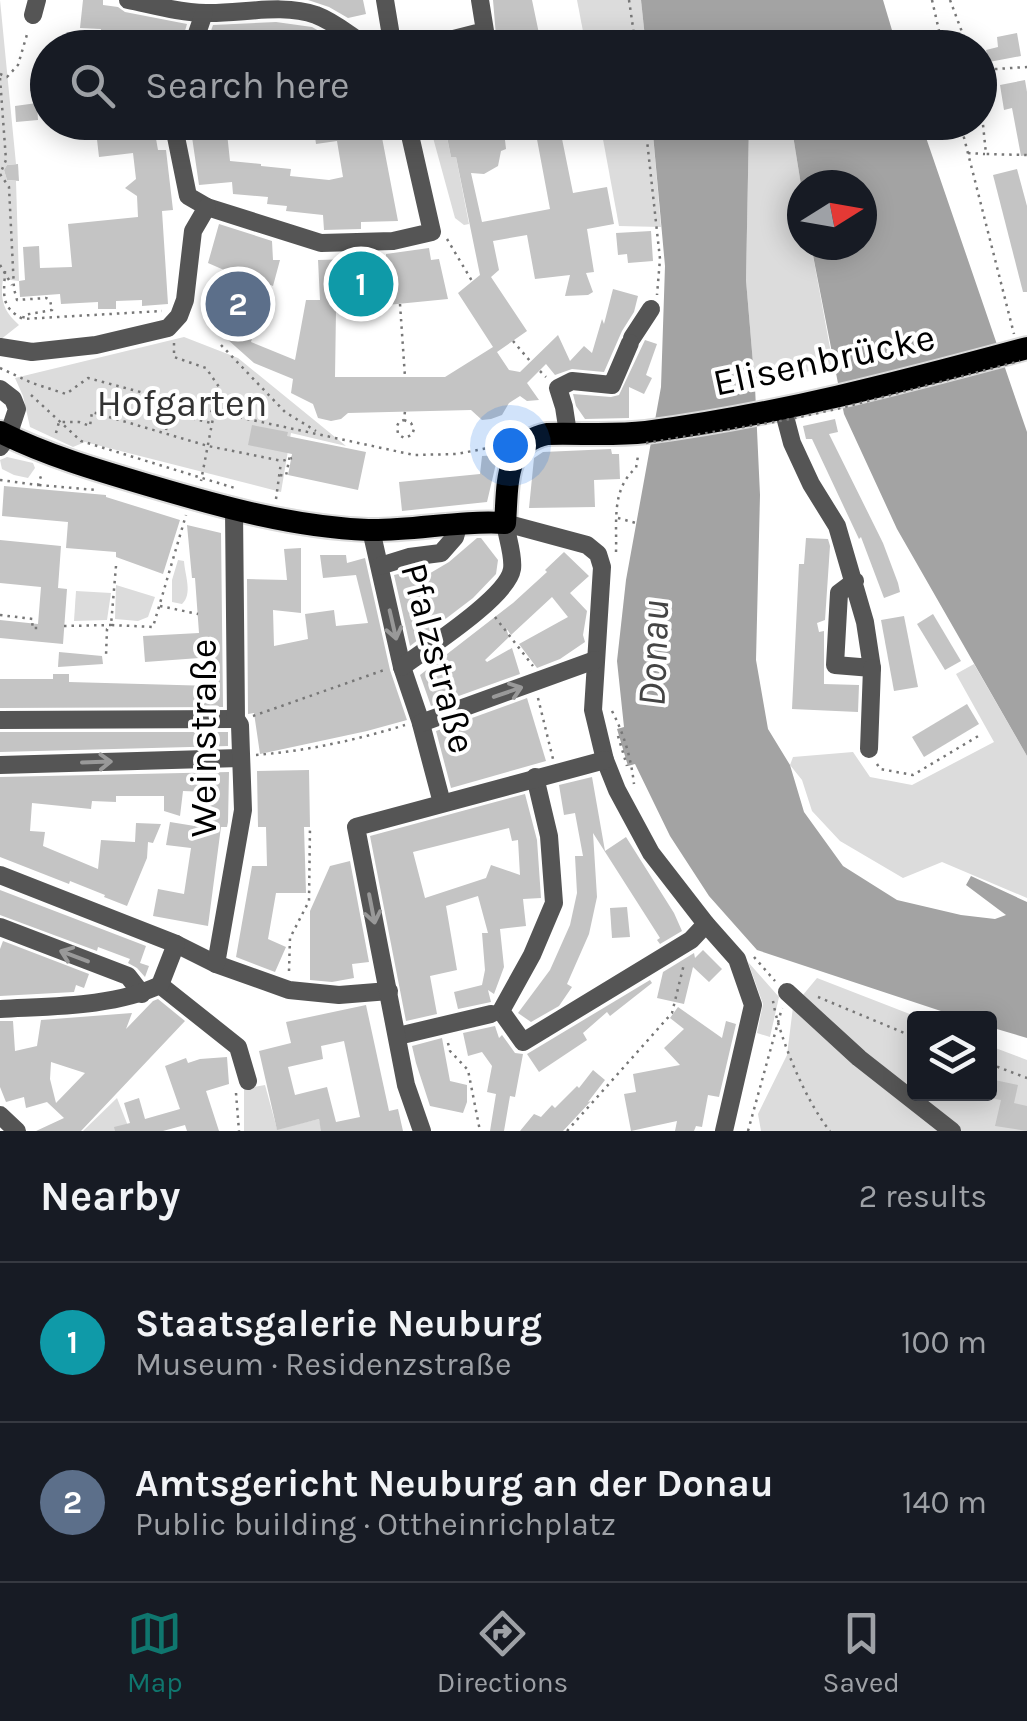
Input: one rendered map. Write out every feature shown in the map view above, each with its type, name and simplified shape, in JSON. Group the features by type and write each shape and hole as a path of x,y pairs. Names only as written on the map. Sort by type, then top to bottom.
{"main road":[{"name":"Elisenbrücke","path":"505,523 510,472 516,451 526,440 568,433 641,446 784,414 1020,350"},
{"path":"3,439 49,454 199,489 234,510 272,518 371,530 478,521 505,523"}],"street":[{"path":"128,0 204,13 243,5 312,14 345,30"},
{"path":"384,0 390,30"},
{"path":"480,0 485,30"},
{"path":"198,30 204,13"},
{"path":"178,140 188,196 206,207 321,244 394,241 432,232 412,140"},
{"path":"0,346 32,352 96,345 173,328 185,300 193,231 206,207"},
{"path":"568,433 558,388 572,380 612,385 631,340 651,309"},
{"path":"0,389 13,398 17,409 3,439"},
{"path":"784,414 810,484 837,526 855,581 872,668 869,750"},
{"name":"Weinstraße","path":"216,964 251,809 236,718 234,510"},
{"path":"380,566 442,553 459,523"},
{"path":"402,667 506,585 512,568 505,523 588,545 598,554 602,567 593,710 621,765 617,790 651,853 737,960 753,1005 734,1130"},
{"name":"Pfalzstraße","path":"371,530 402,667 442,803"},
{"path":"855,581 839,593 836,665 872,668"},
{"path":"421,722 595,660"},
{"path":"0,720 236,718"},
{"path":"0,765 240,757"},
{"path":"422,1131 406,1085 356,827 556,772 621,765"},
{"path":"398,1036 496,1013 532,955 554,903 549,836 535,778"},
{"path":"0,875 289,990 339,994 389,991"},
{"path":"496,1013 523,1042 690,940 706,924"},
{"path":"0,927 128,976 142,994"},
{"path":"0,1009 142,994 160,985 176,944"},
{"path":"160,985 238,1047 248,1081"},
{"path":"786,992 859,1058 952,1131"},
{"path":"0,1114 17,1131"}],"path":[{"path":"629,0 633,30"},
{"path":"932,0 938,30"},
{"path":"950,0 961,30"},
{"path":"14,289 8,186 0,174 6,160 0,76 7,76 18,66 35,8"},
{"path":"997,69 1027,67"},
{"path":"647,140 660,259 659,290 651,309"},
{"path":"616,544 618,494 626,476 636,468 641,446 784,414 841,408 1020,350 964,140"},
{"path":"985,140 986,154"},
{"path":"967,153 1027,155"},
{"path":"432,232 447,239 472,281"},
{"path":"0,265 18,300 50,300 52,310 23,318"},
{"path":"5,271 4,304 10,313 23,318 162,310 173,328 174,356 206,368 219,386 199,489 186,515 153,626 64,626"},
{"path":"400,304 405,377"},
{"path":"513,341 530,362"},
{"path":"221,345 285,412 322,434"},
{"path":"0,368 66,394 88,378 214,412 414,455 457,454 498,446"},
{"path":"25,392 37,398 81,442 199,489"},
{"path":"404,411 404,420"},
{"path":"60,422 90,426 92,412 208,446 282,461 291,456 286,476 280,475"},
{"path":"166,433 170,417 175,414 212,424"},
{"path":"272,518 282,461"},
{"path":"616,518 636,523"},
{"path":"106,656 116,566"},
{"path":"486,604 538,681 556,772"},
{"path":"158,606 198,614"},
{"path":"0,615 33,619 32,628 38,628"},
{"path":"236,718 250,717 402,667"},
{"path":"612,721 611,710 621,765 634,789 629,778"},
{"path":"240,757 298,750 421,722"},
{"path":"616,730 621,765"},
{"path":"869,750 880,769 913,775 980,734"},
{"path":"289,990 290,938 309,902 310,827"},
{"path":"756,958 786,992 813,995 907,1034"},
{"path":"568,1131 672,1013 684,963"},
{"path":"734,1130 778,1028 786,992"},
{"path":"444,1027 450,1051 468,1070 480,1131"},
{"path":"778,1028 819,1118 830,1131"},
{"path":"997,1067 1027,1078"},
{"path":"240,1131 236,1094 248,1081"}],"green space":[{"path":"0,0 16,164 7,165 4,170 7,180 16,181 19,281 3,279 2,293 6,310 19,325 0,340"},
{"path":"577,0 641,0 644,30 583,30"},
{"path":"434,140 448,140 451,157 456,157 469,224 455,218"},
{"path":"603,140 653,140 661,227 619,226"},
{"path":"749,140 794,140 799,170 787,170 787,260 814,260 833,364 755,387 746,280"},
{"name":"Hofgarten","path":"184,337 238,358 346,446 291,433 281,492 85,442 73,447 30,427 15,378"},
{"path":"7,457 33,463 35,468 28,478 14,475 2,469 0,460"},
{"path":"178,560 184,561 188,584 182,604 172,602 172,580"},
{"path":"116,585 155,597 148,617 138,621 115,619"},
{"path":"76,591 111,593 107,620 74,621"},
{"path":"974,664 1027,756 1027,898 942,862 903,878 840,841 812,811 802,780 790,765 793,757 853,752 870,777 912,785 994,742 956,674"},
{"path":"748,962 779,997 770,1037 757,1033 763,1004"},
{"path":"817,978 907,1013 907,1101 997,1101 997,1049 1027,1060 1027,1131 761,1131 758,1114 787,1055 793,1007"},
{"path":"265,1085 277,1129 319,1119 322,1131 244,1131 244,1089"},
{"path":"117,1098 130,1131 83,1131"}],"water":[{"path":"641,0 883,0 892,30 644,30"},
{"name":"Donau","path":"654,140 749,140 746,280 760,495 756,660 768,729 790,765 804,812 843,866 897,900 961,915 995,919 1006,915 966,885 971,876 1027,902 1027,1038 997,1029 997,1011 941,1011 757,950 709,896 670,836 635,764 628,766 617,729 624,727 617,661 626,580 661,387 665,266"},
{"path":"794,140 927,140 1027,432 1027,756 897,529 844,414 814,260 877,260 877,170 799,170"}],"building":[{"path":"83,0 103,0 103,5 125,12 187,24 185,30 80,28"},
{"path":"308,0 363,0 366,14 348,18"},
{"path":"493,0 532,0 538,30 496,30"},
{"path":"276,22 317,30 211,30 213,25"},
{"path":"1017,33 1021,56 997,60 997,37"},
{"path":"1025,80 1027,155 1021,156 1012,108 1004,110 1000,85"},
{"path":"30,104 30,121 16,122 15,106"},
{"path":"97,140 156,140 158,150 166,150 173,210 162,211 168,304 142,306 142,300 116,301 116,309 98,309 98,302 61,304 60,294 20,297 19,281 25,280 23,247 39,246 40,268 72,267 68,224 138,217 137,196 125,188 136,179 133,153 99,157"},
{"path":"192,140 228,140 230,161 291,169 290,176 329,180 343,177 337,141 316,144 315,140 382,140 398,221 361,222 361,229 324,230 323,215 286,211 287,206 267,204 268,197 233,194 232,182 199,185"},
{"path":"448,140 505,140 506,149 501,151 498,166 484,174 471,173 482,222 550,209 537,140 562,140 573,193 607,187 614,224 587,229 594,272 586,273 593,292 565,296 570,275 535,279 527,235 493,241 499,270 491,277 527,331 497,352 509,370 520,372 558,335 570,361 584,346 592,353 613,289 638,296 604,372 572,369 555,375 546,364 527,383 539,400 527,401 520,396 509,403 502,415 491,419 482,420 471,410 348,413 331,421 318,418 313,404 291,393 293,379 254,363 209,323 224,270 208,263 219,224 272,241 273,260 280,260 273,286 268,284 251,342 295,360 306,300 320,300 318,260 386,258 386,254 429,248 431,260 439,259 448,299 377,306 377,314 363,320 354,308 336,310 335,377 445,377 493,347 458,293 480,275 456,157 451,157"},
{"path":"18,164 19,181 7,180 7,165"},
{"path":"1017,169 1027,206 1027,292 1023,292 993,175"},
{"path":"651,231 653,261 628,263 627,254 618,255 616,233"},
{"path":"645,340 657,344 646,375 652,378 644,394 629,387 629,418 585,419 573,394 619,395"},
{"path":"835,419 838,432 829,434 883,543 898,583 900,592 884,598 861,537 812,439 806,439 803,426"},
{"name":"Hofgarten","path":"252,425 366,452 358,490 288,475 292,454 248,445"},
{"path":"611,449 612,454 619,454 620,479 594,480 595,507 529,508 534,458 543,452"},
{"path":"498,455 487,502 402,511 399,482 480,474 482,456"},
{"path":"4,486 106,495 180,520 163,574 116,557 116,552 66,548 68,522 2,516"},
{"path":"187,525 221,533 223,707 0,708 0,679 53,679 53,674 69,674 69,682 213,686 213,657 145,662 143,636 199,633"},
{"path":"477,538 498,560 496,574 473,598 410,646 394,575 423,568 427,575"},
{"path":"806,538 828,539 830,546 825,620 817,623 819,632 824,631 824,684 859,685 858,712 792,709 799,564 804,564"},
{"path":"0,540 61,546 58,588 67,589 63,644 0,638 0,620 38,624 41,587 0,583"},
{"path":"301,548 301,613 273,610 274,646 308,639 305,614 334,610 336,626 368,623 356,575 323,578 320,555 346,555 347,563 365,558 390,670 407,720 260,754 254,713 248,714 247,579 287,580 284,549"},
{"path":"564,552 589,576 570,593 587,611 585,642 560,659 537,668 519,644 568,617 552,597 511,635 506,628 509,637 485,660 512,648 520,674 431,706 420,675 513,603"},
{"path":"933,614 961,661 945,670 917,624"},
{"path":"904,616 918,687 894,691 881,620"},
{"path":"59,652 102,656 103,664 58,667"},
{"path":"527,698 546,761 451,788 436,731"},
{"path":"967,704 979,724 924,757 912,737"},
{"path":"0,732 228,732 228,746 0,752"},
{"path":"309,770 310,827 304,827 306,893 276,893 268,939 286,947 275,972 236,957 252,866 267,866 266,827 258,827 257,771"},
{"path":"229,772 228,822 227,827 221,827 208,926 153,916 158,889 184,894 191,848 166,845 170,822 207,828 208,792 183,791 180,816 164,811 164,796 116,796 116,802 92,801 91,809 32,803 30,831 45,832 43,846 98,869 101,840 135,842 136,823 161,824 153,843 148,842 147,858 127,906 0,857 0,777"},
{"path":"592,777 605,851 626,837 682,931 660,944 660,938 593,833 597,897 589,934 567,984 572,987 559,1006 531,1022 518,1013 550,970 570,925 577,893 575,856 583,856 575,813 564,815 559,785"},
{"path":"525,794 537,840 541,898 523,899 526,926 500,929 504,967 494,994 488,990 491,1002 458,1009 454,992 482,985 482,933 488,933 478,896 446,906 457,970 430,976 437,1014 406,1021 370,836","holes":["509,828 512,841 518,840 520,875 491,865 486,878 425,898 413,852"]},
{"path":"350,861 369,962 352,964 354,978 310,980 310,911 330,866"},
{"path":"0,890 146,946 140,963 149,966 145,977 128,963 130,959 98,947 97,951 0,915"},
{"path":"627,907 630,937 612,938 610,908"},
{"path":"3,941 89,974 84,988 76,985 74,992 0,996"},
{"path":"703,950 722,969 709,982 693,967 684,1004 657,998 663,972 694,953 695,958"},
{"path":"650,980 652,983 583,1033 587,1040 539,1072 527,1054"},
{"path":"158,999 185,1021 81,1131 36,1131 64,1118 47,1102 26,1108 24,1097 6,1102 0,1087 0,1021 13,1021 15,1051 37,1046 41,1020 132,1013 126,1029","holes":["51,1062 85,1073 56,1103 50,1079"]},
{"path":"366,1005 389,1111 398,1109 403,1131 321,1131 319,1119 277,1130 259,1051 291,1043 286,1022","holes":["344,1041 360,1117 336,1122 327,1087 295,1095 288,1067 323,1059 321,1046"]},
{"path":"678,1007 722,1038 726,1021 736,1024 719,1097 708,1095 702,1127 696,1126 694,1131 675,1131 677,1121 631,1131 624,1094 636,1092 633,1074 680,1065 664,1048 684,1029 670,1018"},
{"path":"495,1026 499,1038 502,1035 515,1053 523,1054 504,1131 490,1131 496,1094 487,1092 492,1066 482,1052 468,1056 463,1033"},
{"path":"442,1038 450,1081 467,1085 463,1113 430,1106 416,1063 412,1046"},
{"path":"227,1057 229,1084 206,1091 219,1131 187,1131 185,1125 163,1131 115,1131 114,1127 130,1123 124,1103 139,1098 145,1119 180,1109 165,1066 186,1058 188,1063"},
{"path":"593,1070 605,1080 563,1131 520,1131 534,1114 541,1117 579,1088"},
{"path":"997,1080 1018,1085 1014,1103 1027,1106 1027,1131 995,1126 1001,1100 997,1099"}],"place":[{"name":"Staatsgalerie Neuburg","path":"361,284"},
{"name":"Amtsgericht Neuburg an der Donau","path":"238,304"}]}
